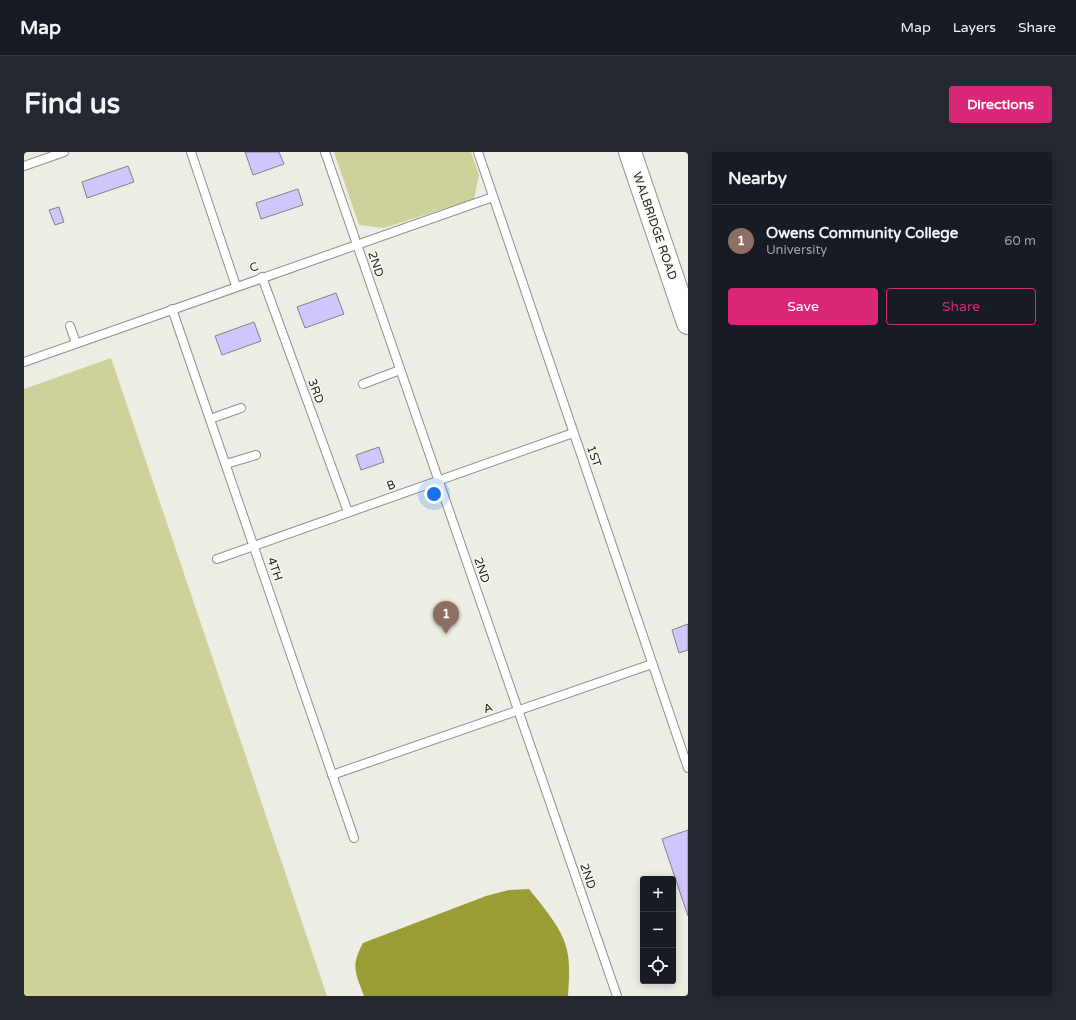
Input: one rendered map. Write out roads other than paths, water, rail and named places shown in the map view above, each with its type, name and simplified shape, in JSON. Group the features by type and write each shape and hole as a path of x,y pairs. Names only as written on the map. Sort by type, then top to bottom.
{"street":[{"name":"WALBRIDGE ROAD","path":"630,152 688,323"}],"lane":[{"path":"24,166 42,156 64,152"},
{"path":"191,152 236,286"},
{"name":"2ND","path":"325,152 617,996"},
{"name":"1ST","path":"478,152 688,768"},
{"name":"C","path":"24,362 236,286 493,197"},
{"name":"3RD","path":"262,277 348,512"},
{"name":"4TH","path":"172,309 255,546 354,838"},
{"path":"70,326 76,343"},
{"path":"363,384 400,370"},
{"path":"210,420 241,408"},
{"name":"B","path":"217,559 573,432"},
{"path":"226,464 256,454"},
{"name":"A","path":"332,775 652,664"}],"place":[{"name":"Owens Community College","path":"446,634"}]}
